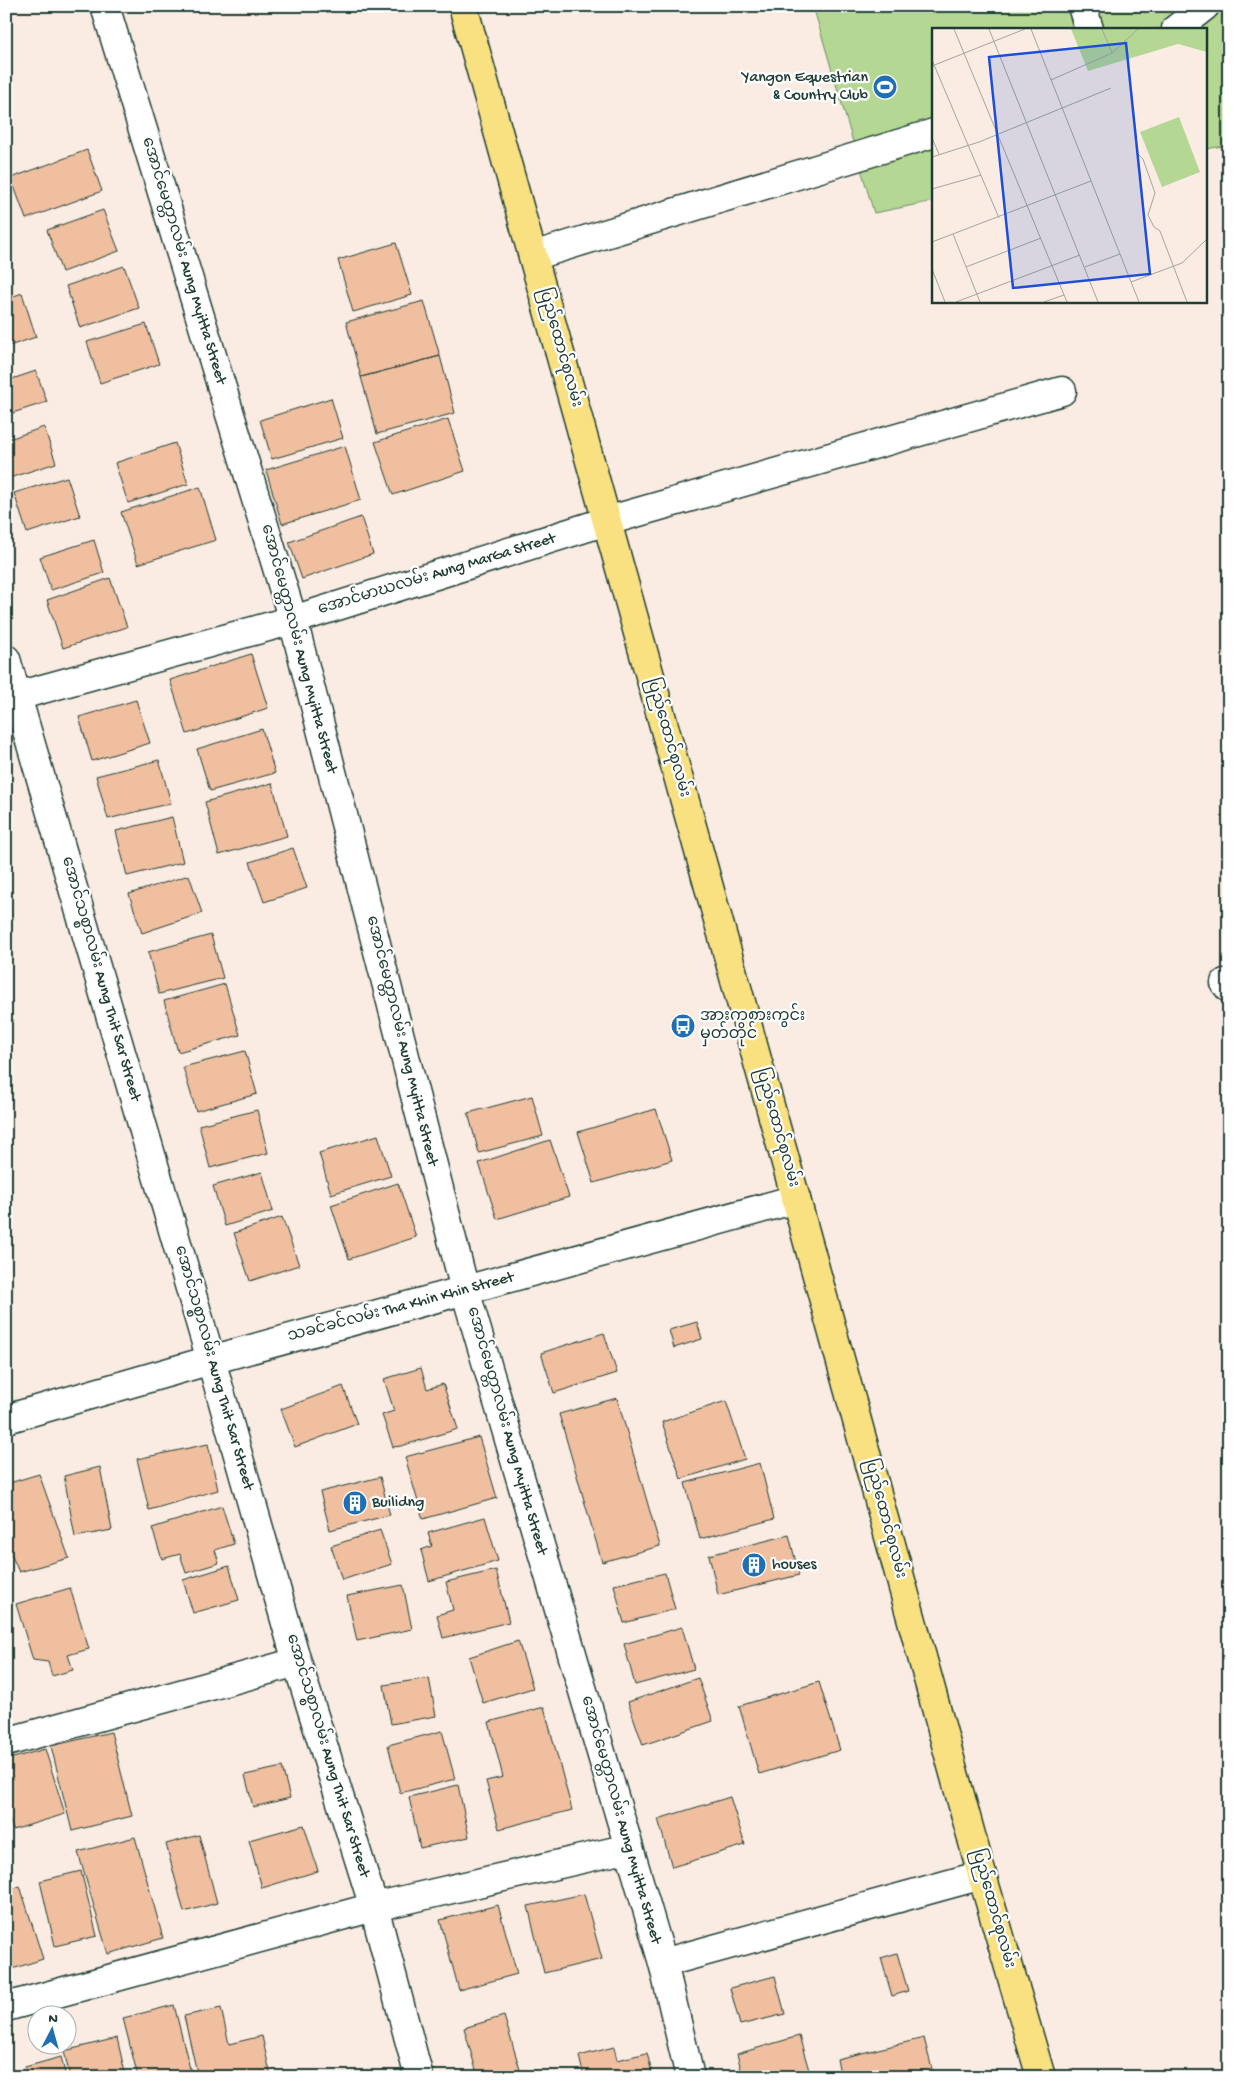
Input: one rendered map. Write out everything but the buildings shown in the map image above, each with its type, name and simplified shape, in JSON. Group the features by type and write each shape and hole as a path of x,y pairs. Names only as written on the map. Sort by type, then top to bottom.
{"main road":[{"name":"ပြည်ထောင်စုလမ်း","path":"462,6 796,1199 982,1875 1041,2077"}],"street":[{"name":"အောင်မေတ္တာလမ်း Aung Myitta Street","path":"105,6 293,620 465,1290 662,1963 690,2077"},
{"path":"1082,6 1089,28"},
{"path":"1177,28 1205,6"},
{"path":"533,256 932,134"},
{"name":"အောင်မာဃလမ်း Aung MarGa Street","path":"12,697 293,620 607,521 1062,391"},
{"name":"အောင်သစ္စာလမ်း Aung Thit Sar Street","path":"6,659 12,697 211,1360 296,1662 374,1907 418,2077"},
{"name":"သခင်ခင်လမ်း Tha Khin Khin Street","path":"6,1419 211,1360 796,1199"},
{"path":"6,1742 296,1662"},
{"path":"6,2007 374,1907 629,1848"},
{"path":"662,1963 982,1875"}],"green space":[{"name":"Yangon Equestrian & Country Club","path":"813,6 1229,6 1229,145 1208,149 1208,28 932,28 932,201 874,213"}],"place":[{"name":"Yangon Equestrian & Country Club","path":"885,87"},
{"name":"အားကစားကွင်း မှတ်တိုင်","path":"683,1026"},
{"name":"Builidng","path":"355,1503"},
{"name":"houses","path":"754,1565"}]}
